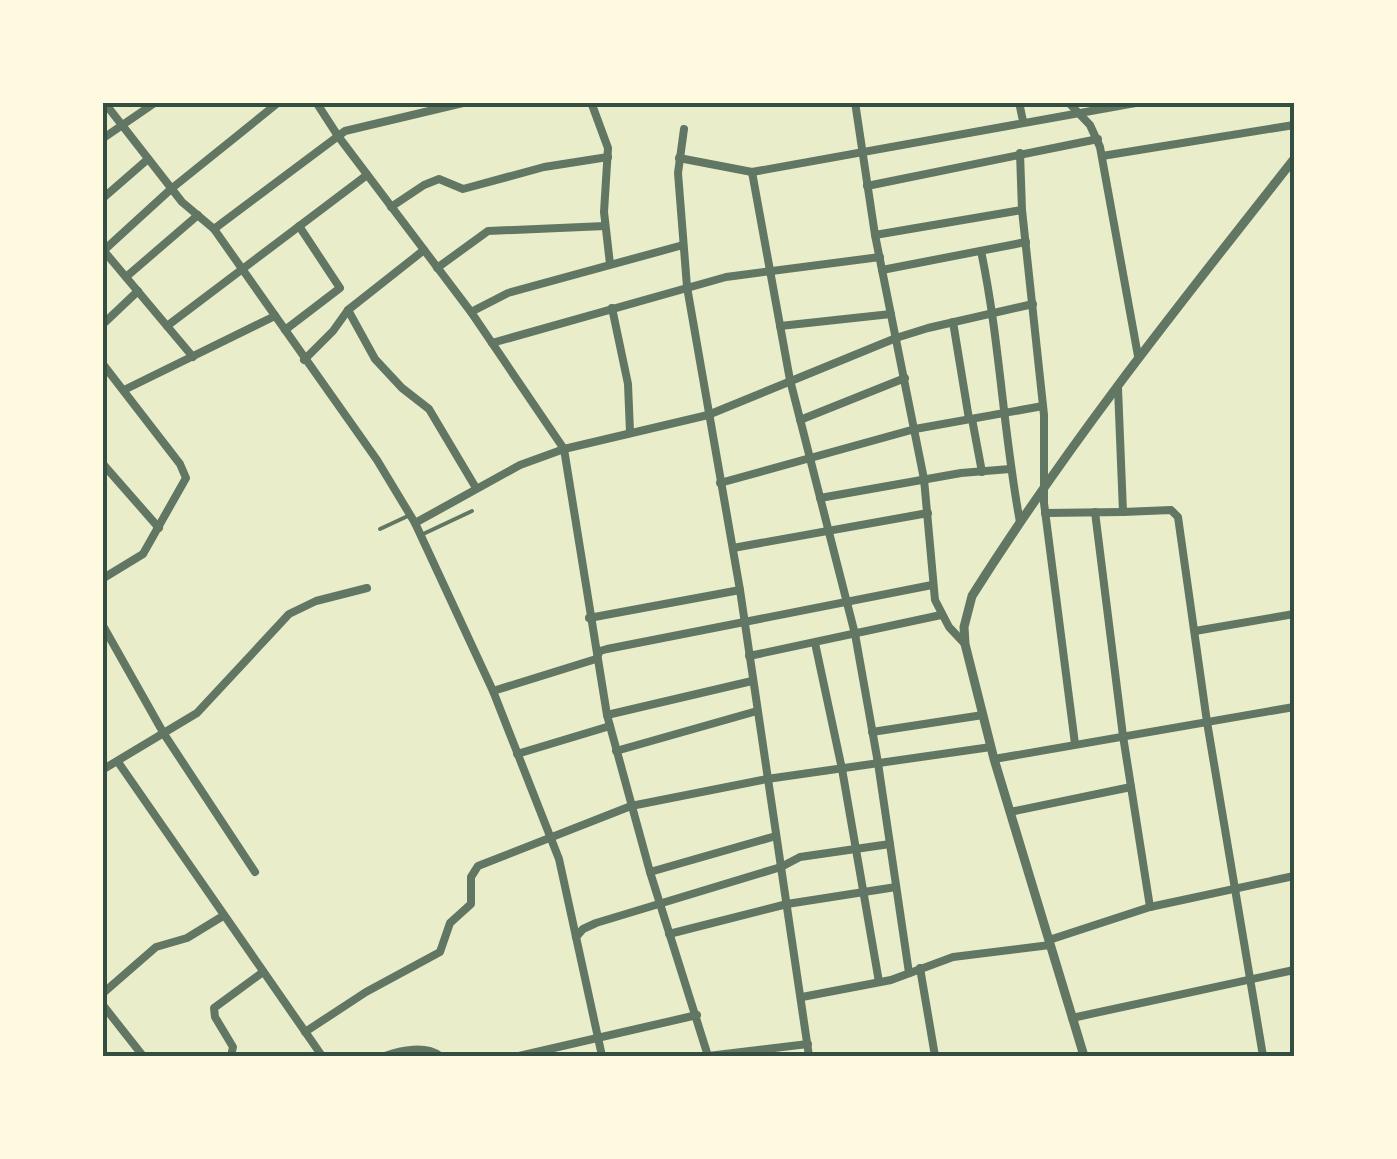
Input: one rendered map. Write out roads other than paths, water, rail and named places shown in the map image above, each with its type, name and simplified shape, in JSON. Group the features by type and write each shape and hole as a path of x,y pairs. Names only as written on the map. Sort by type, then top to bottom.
{"street":[{"path":"104,102 171,189 214,229 377,460 413,519 492,692 565,878 602,1056"},
{"path":"102,139 156,102"},
{"path":"193,357 103,252 171,189 278,102"},
{"path":"316,102 471,312 564,449 607,715 630,806 708,1056 808,1044"},
{"path":"416,102 418,114"},
{"path":"214,229 349,130 468,102"},
{"path":"591,102 606,140 608,157 604,196 610,264"},
{"path":"855,102 866,186 924,479 932,584 941,614 966,644"},
{"path":"1019,102 1022,122"},
{"path":"1068,102 1098,139 1138,356"},
{"path":"679,158 752,172 1141,102"},
{"path":"1102,156 1294,125"},
{"path":"684,129 679,158 687,286 740,590 810,1056"},
{"path":"866,186 1098,139"},
{"path":"1020,153 1022,210 1043,406 1045,512 1075,744"},
{"path":"391,207 439,179 462,190 544,167 608,157"},
{"path":"102,199 148,159"},
{"path":"1084,1056 991,748 966,644 966,611 1044,486 1118,383 1294,159"},
{"path":"752,172 790,380 855,634 909,973"},
{"path":"167,326 367,176"},
{"path":"875,235 1022,210"},
{"path":"126,277 198,215"},
{"path":"285,330 340,288 299,226"},
{"path":"437,268 488,231 605,226"},
{"path":"882,270 1026,242"},
{"path":"471,312 508,293 683,245"},
{"path":"304,360 333,332 348,310 424,250"},
{"path":"980,251 994,313 1010,469 1020,522"},
{"path":"492,342 687,286 770,270 880,257"},
{"path":"102,325 138,292"},
{"path":"413,519 520,465 564,449 708,415 896,338 1033,304"},
{"path":"612,308 628,384 630,432"},
{"path":"348,310 375,358 402,388 429,409 476,488"},
{"path":"780,326 891,314"},
{"path":"124,390 276,316"},
{"path":"954,322 982,472"},
{"path":"102,363 186,474 184,486 142,554 102,580"},
{"path":"800,420 904,378"},
{"path":"1118,383 1123,512"},
{"path":"720,483 915,429 1043,406"},
{"path":"102,463 158,528"},
{"path":"820,498 924,479 1010,469"},
{"path":"1045,512 1176,512 1263,1056"},
{"path":"1095,512 1123,736 1150,907"},
{"path":"733,548 928,513"},
{"path":"492,692 596,659 600,651 607,649 932,584"},
{"path":"102,770 209,702 289,614 316,601 367,588"},
{"path":"589,618 740,590"},
{"path":"749,656 941,614"},
{"path":"1194,630 1294,614"},
{"path":"103,628 164,734 254,872"},
{"path":"815,644 842,769 879,982"},
{"path":"607,715 752,681"},
{"path":"994,759 1294,707"},
{"path":"616,751 756,711"},
{"path":"872,732 983,715"},
{"path":"516,754 610,726"},
{"path":"305,1032 366,992 440,952 450,923 470,904 472,877 478,866 630,806 767,779 991,748"},
{"path":"118,762 322,1056"},
{"path":"1010,812 1131,787"},
{"path":"650,872 776,836"},
{"path":"576,937 596,923 781,867 800,857 890,844"},
{"path":"802,997 879,982 954,957 1049,942 1150,907 1294,876"},
{"path":"669,934 786,904 896,887"},
{"path":"102,994 156,947 188,938 223,916"},
{"path":"920,968 935,1056"},
{"path":"1072,1018 1294,970"},
{"path":"231,1056 234,1047 215,1017 214,1008 262,972"},
{"path":"102,1004 143,1056"},
{"path":"519,1056 697,1014"},
{"path":"386,1056 406,1050 435,1052 440,1056"}],"lane":[{"path":"421,535 472,510"},
{"path":"380,529 413,519"}]}
